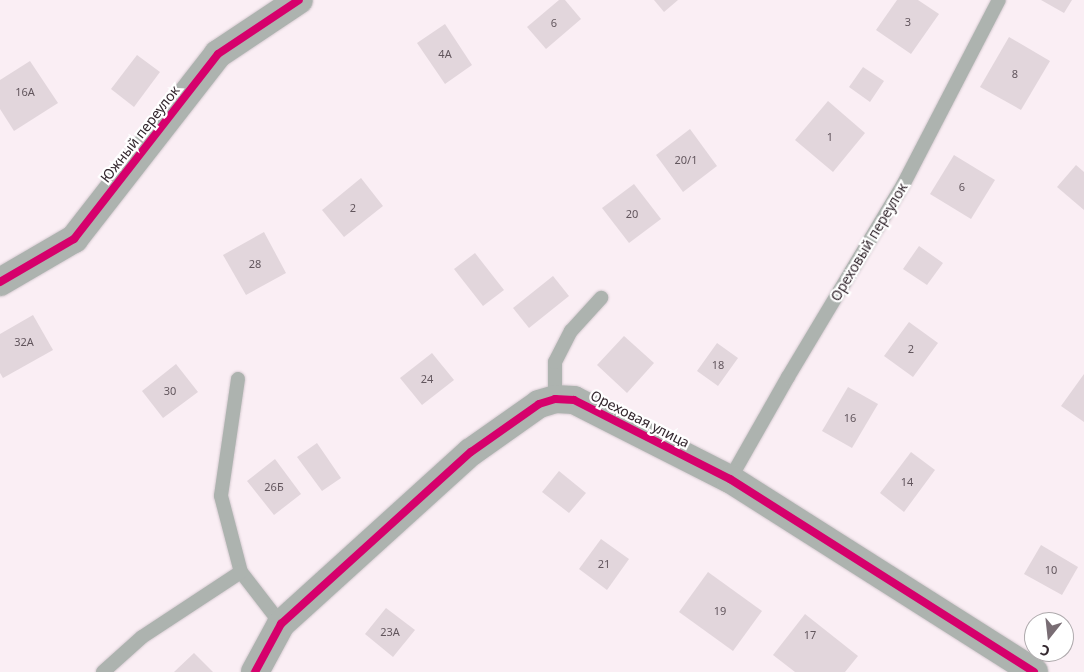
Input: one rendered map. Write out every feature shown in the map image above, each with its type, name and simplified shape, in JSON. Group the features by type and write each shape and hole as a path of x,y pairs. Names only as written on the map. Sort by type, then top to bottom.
{"street":[{"name":"Южный переулок","path":"0,282 74,238 218,54 300,0"},
{"name":"Ореховая улица","path":"555,399 574,400 730,479 1034,672"},
{"path":"255,672 280,624 471,452 539,404 555,399"}],"lane":[{"name":"Ореховый переулок","path":"730,479 788,377 903,185 999,0"},
{"path":"555,399 555,362 571,331 601,298"},
{"path":"238,379 221,496 241,572 280,624"},
{"path":"103,672 142,637 241,572"}],"building":[{"path":"559,0 565,0 581,19 546,49 527,27"},
{"path":"654,0 678,0 664,12"},
{"path":"897,0 918,0 939,14 911,54 876,30"},
{"path":"1041,0 1072,0 1064,13"},
{"path":"445,24 472,65 445,84 417,43"},
{"path":"1009,37 1050,61 1021,110 980,87"},
{"path":"137,55 160,72 134,107 111,89"},
{"path":"30,61 58,103 14,131 0,109 0,80"},
{"path":"863,67 884,81 870,102 849,87"},
{"path":"828,101 865,133 833,172 795,140"},
{"path":"690,129 717,166 683,192 656,155"},
{"path":"954,155 995,180 971,219 930,194"},
{"path":"1076,165 1084,172 1084,210 1057,187"},
{"path":"361,178 383,206 344,237 322,210"},
{"path":"634,184 661,219 629,243 602,208"},
{"path":"264,232 286,273 246,295 223,255"},
{"path":"919,246 943,263 927,285 903,269"},
{"path":"475,253 504,290 483,306 454,269"},
{"path":"553,276 569,296 529,328 513,308"},
{"path":"33,315 53,350 3,378 0,373 0,334"},
{"path":"909,322 938,343 913,377 884,356"},
{"path":"624,336 654,363 627,393 597,365"},
{"path":"717,343 738,358 718,386 697,371"},
{"path":"432,353 454,380 422,405 400,378"},
{"path":"176,364 198,392 163,418 142,391"},
{"path":"1084,374 1084,422 1061,406"},
{"path":"848,387 878,404 852,448 822,431"},
{"path":"317,443 341,478 322,491 297,457"},
{"path":"911,452 935,470 904,512 880,493"},
{"path":"275,459 301,494 274,515 247,481"},
{"path":"559,471 586,493 569,513 542,492"},
{"path":"601,539 629,559 607,590 579,569"},
{"path":"1041,545 1078,567 1062,595 1024,574"},
{"path":"708,572 762,611 733,651 679,612"},
{"path":"386,608 415,630 393,657 365,634"},
{"path":"805,614 858,656 845,672 795,672 773,655"},
{"path":"194,653 213,672 174,672"}],"cycle path":[{"path":"0,282 74,239 218,54 299,0"},
{"path":"255,672 281,624 471,452 539,404 555,399 574,400 730,479 1034,672"}]}
